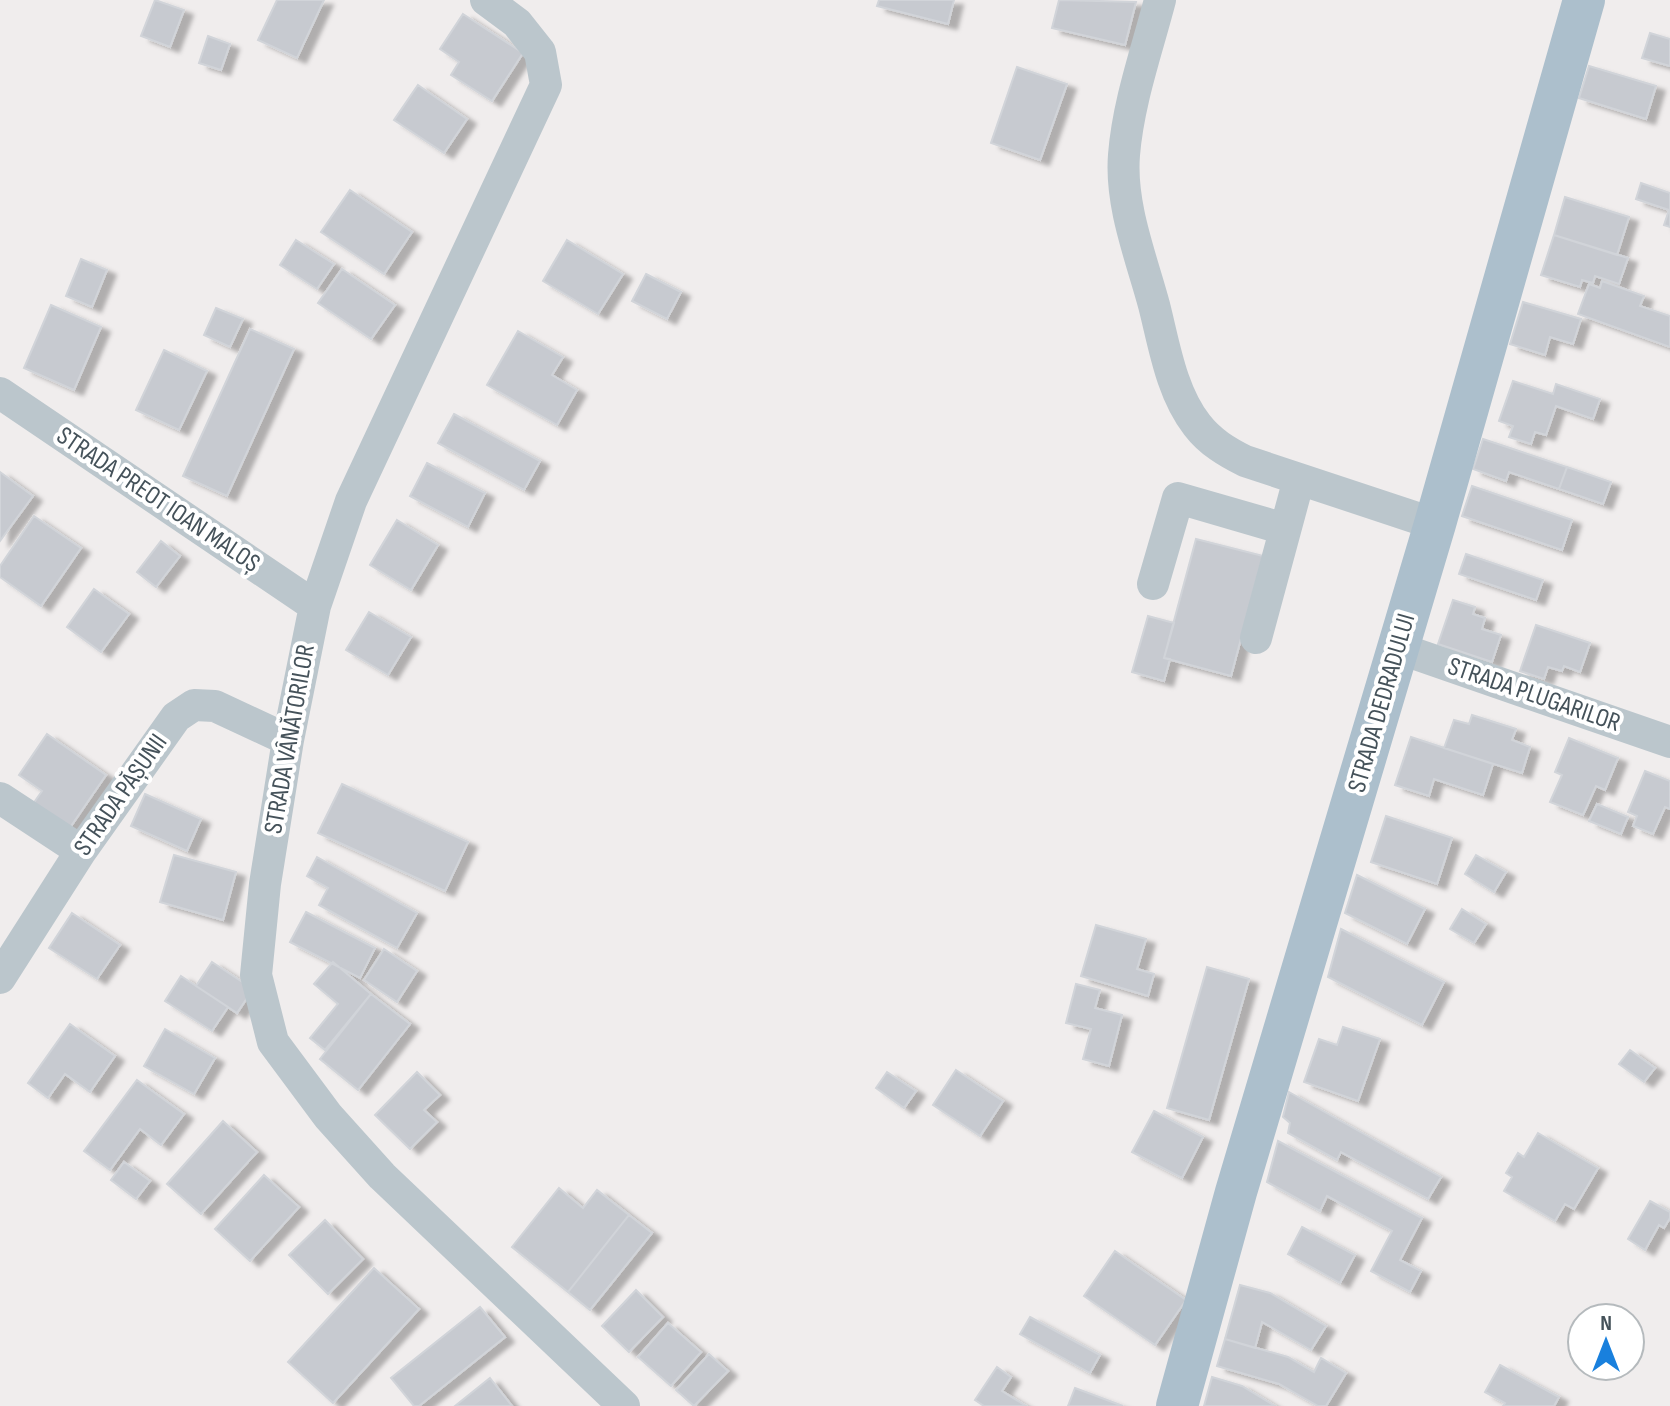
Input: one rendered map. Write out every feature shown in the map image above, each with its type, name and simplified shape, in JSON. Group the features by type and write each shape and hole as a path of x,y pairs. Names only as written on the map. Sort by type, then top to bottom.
{"main road":[{"name":"STRADA DEDRADULUI","path":"1177,1406 1241,1176 1435,524 1584,0"}],"street":[{"name":"STRADA VÂNĂTORILOR","path":"486,0 517,23 540,52 546,85 351,501 315,606 288,740 265,884 256,975 273,1042 328,1116 382,1176 624,1406"},
{"path":"1160,0 1127,130 1125,191 1170,366 1186,409 1221,449 1245,461 1435,524"},
{"name":"STRADA PREOT IOAN MALOȘ","path":"0,393 315,606"},
{"path":"1256,638 1299,479"},
{"path":"1153,584 1178,498 1285,529"},
{"name":"STRADA PLUGARILOR","path":"1398,648 1670,742"},
{"name":"STRADA PĂȘUNII","path":"0,978 81,851 176,717 194,705 215,706 288,740"},
{"path":"0,798 81,851"}],"building":[{"path":"155,0 184,10 170,47 141,36"},
{"path":"277,0 324,0 297,58 258,40"},
{"path":"879,0 954,0 948,24 877,6"},
{"path":"1059,0 1136,2 1125,45 1052,28"},
{"path":"463,14 523,53 492,101 451,75 459,62 440,49"},
{"path":"1650,33 1670,39 1670,66 1642,58"},
{"path":"208,36 230,44 221,70 199,63"},
{"path":"1589,66 1656,86 1646,119 1579,98"},
{"path":"1017,67 1067,84 1040,160 991,143"},
{"path":"418,85 467,119 444,153 394,120"},
{"path":"1641,183 1670,193 1670,227 1664,225 1669,210 1636,199"},
{"path":"350,190 412,232 384,274 321,232"},
{"path":"1565,197 1629,217 1617,255 1554,235"},
{"path":"1554,235 1628,258 1619,284 1595,276 1593,283 1582,280 1580,287 1541,275"},
{"path":"296,240 334,264 317,289 280,265"},
{"path":"567,240 623,274 598,314 543,281"},
{"path":"81,259 107,270 92,307 66,296"},
{"path":"342,269 395,305 371,339 318,303"},
{"path":"646,274 681,292 667,319 632,301"},
{"path":"1602,281 1644,296 1640,306 1670,316 1670,347 1578,314 1589,284 1600,288"},
{"path":"1523,302 1581,319 1573,344 1550,337 1545,355 1510,344"},
{"path":"51,305 101,327 74,390 24,368"},
{"path":"216,308 243,319 230,347 204,335"},
{"path":"250,329 294,349 227,496 183,476"},
{"path":"518,331 563,357 552,375 577,390 557,425 487,385"},
{"path":"164,350 207,371 179,430 136,410"},
{"path":"1513,381 1553,394 1556,384 1600,399 1593,419 1556,406 1546,435 1535,432 1531,444 1509,437 1513,426 1499,421"},
{"path":"454,414 540,461 524,490 438,443"},
{"path":"1483,439 1567,467 1559,489 1509,472 1506,481 1473,469"},
{"path":"427,463 485,493 468,527 410,496"},
{"path":"1567,467 1611,482 1603,504 1559,489"},
{"path":"0,472 33,496 0,541"},
{"path":"1472,486 1572,520 1562,550 1462,516"},
{"path":"34,516 81,548 41,606 0,577 0,566"},
{"path":"397,520 438,545 411,590 370,565"},
{"path":"1196,539 1263,556 1231,676 1164,658"},
{"path":"161,541 180,556 156,587 137,572"},
{"path":"1466,554 1543,580 1536,600 1459,574"},
{"path":"94,589 129,614 101,652 67,627"},
{"path":"1453,600 1475,607 1473,614 1485,618 1482,629 1501,635 1492,662 1438,644"},
{"path":"369,612 411,637 388,675 346,650"},
{"path":"1148,616 1174,623 1164,658 1170,659 1164,681 1132,672"},
{"path":"1536,625 1590,643 1580,672 1564,666 1562,671 1548,667 1544,679 1520,671"},
{"path":"1472,715 1516,729 1512,740 1530,747 1522,773 1444,748 1454,720 1469,724"},
{"path":"47,734 106,775 69,829 33,804 42,791 19,775"},
{"path":"1411,737 1493,764 1483,795 1434,779 1429,796 1395,785"},
{"path":"1569,738 1618,758 1605,790 1596,786 1583,815 1550,802 1562,775 1555,772"},
{"path":"1645,771 1670,781 1670,809 1665,807 1653,834 1633,826 1637,816 1628,812"},
{"path":"342,784 468,842 445,891 318,833"},
{"path":"145,794 201,819 187,851 131,826"},
{"path":"1597,804 1628,817 1621,834 1589,821"},
{"path":"1386,816 1452,838 1437,884 1371,862"},
{"path":"174,855 236,872 223,920 160,902"},
{"path":"1476,855 1506,872 1494,892 1465,874"},
{"path":"317,857 417,913 397,948 319,905 328,888 307,876"},
{"path":"1357,875 1425,909 1407,944 1345,913"},
{"path":"1462,909 1486,924 1474,943 1450,929"},
{"path":"306,912 375,948 360,978 290,942"},
{"path":"72,913 120,945 97,979 49,948"},
{"path":"1096,925 1146,939 1137,969 1154,974 1148,996 1081,976"},
{"path":"1341,929 1444,982 1422,1025 1328,977"},
{"path":"384,949 417,971 397,1002 364,980"},
{"path":"212,962 253,989 237,1013 196,986"},
{"path":"333,962 371,994 325,1050 310,1038 338,1004 314,984"},
{"path":"1207,967 1249,979 1209,1120 1167,1108"},
{"path":"181,976 228,1007 212,1031 165,1001"},
{"path":"1076,984 1100,990 1095,1008 1122,1015 1109,1066 1083,1059 1091,1029 1066,1023"},
{"path":"371,994 410,1024 358,1090 320,1059"},
{"path":"70,1024 115,1056 90,1092 65,1074 48,1098 28,1083"},
{"path":"1343,1027 1380,1039 1358,1101 1304,1082 1319,1039 1337,1045"},
{"path":"165,1029 215,1058 194,1094 144,1066"},
{"path":"1630,1050 1655,1068 1644,1082 1619,1064"},
{"path":"956,1070 1003,1101 980,1136 933,1105"},
{"path":"417,1072 440,1095 424,1110 437,1122 410,1149 375,1115"},
{"path":"887,1072 916,1091 904,1108 876,1088"},
{"path":"137,1080 184,1114 161,1145 140,1129 110,1170 84,1151"},
{"path":"1289,1092 1441,1177 1428,1199 1341,1152 1337,1160 1288,1133 1290,1123 1283,1117"},
{"path":"1154,1111 1203,1137 1182,1178 1132,1152"},
{"path":"223,1121 257,1152 201,1214 167,1184"},
{"path":"1538,1133 1598,1168 1574,1209 1565,1204 1555,1221 1504,1191 1512,1177 1506,1173 1518,1153 1524,1157"},
{"path":"1278,1141 1422,1218 1400,1260 1421,1271 1410,1292 1371,1271 1392,1231 1327,1196 1320,1211 1267,1182"},
{"path":"124,1162 150,1181 136,1199 111,1180"},
{"path":"264,1175 299,1207 250,1261 215,1229"},
{"path":"559,1188 583,1208 597,1190 629,1215 568,1292 512,1247"},
{"path":"1650,1201 1670,1212 1670,1218 1664,1228 1659,1225 1645,1250 1628,1239"},
{"path":"629,1215 652,1233 590,1310 568,1292"},
{"path":"325,1220 363,1259 328,1294 289,1255"},
{"path":"1302,1227 1355,1255 1340,1283 1288,1254"},
{"path":"1115,1251 1186,1300 1155,1345 1084,1296"},
{"path":"374,1268 419,1309 333,1403 288,1362"},
{"path":"1240,1285 1270,1293 1326,1326 1311,1350 1262,1322 1255,1348 1225,1339"},
{"path":"636,1290 663,1317 629,1352 602,1326"},
{"path":"480,1307 505,1337 419,1406 414,1406 391,1378"},
{"path":"1030,1317 1100,1355 1090,1373 1020,1334"},
{"path":"668,1323 701,1352 671,1386 638,1357"},
{"path":"1225,1339 1288,1357 1314,1372 1321,1358 1346,1373 1326,1406 1318,1406 1279,1384 1217,1366"},
{"path":"709,1354 728,1371 694,1406 676,1390"},
{"path":"1500,1365 1559,1397 1554,1406 1503,1406 1505,1403 1485,1392"},
{"path":"997,1367 1011,1377 1002,1391 1026,1406 984,1406 975,1400"},
{"path":"1212,1377 1242,1386 1275,1406 1204,1406"},
{"path":"490,1378 512,1406 455,1406"},
{"path":"1075,1388 1123,1406 1068,1406"}]}
